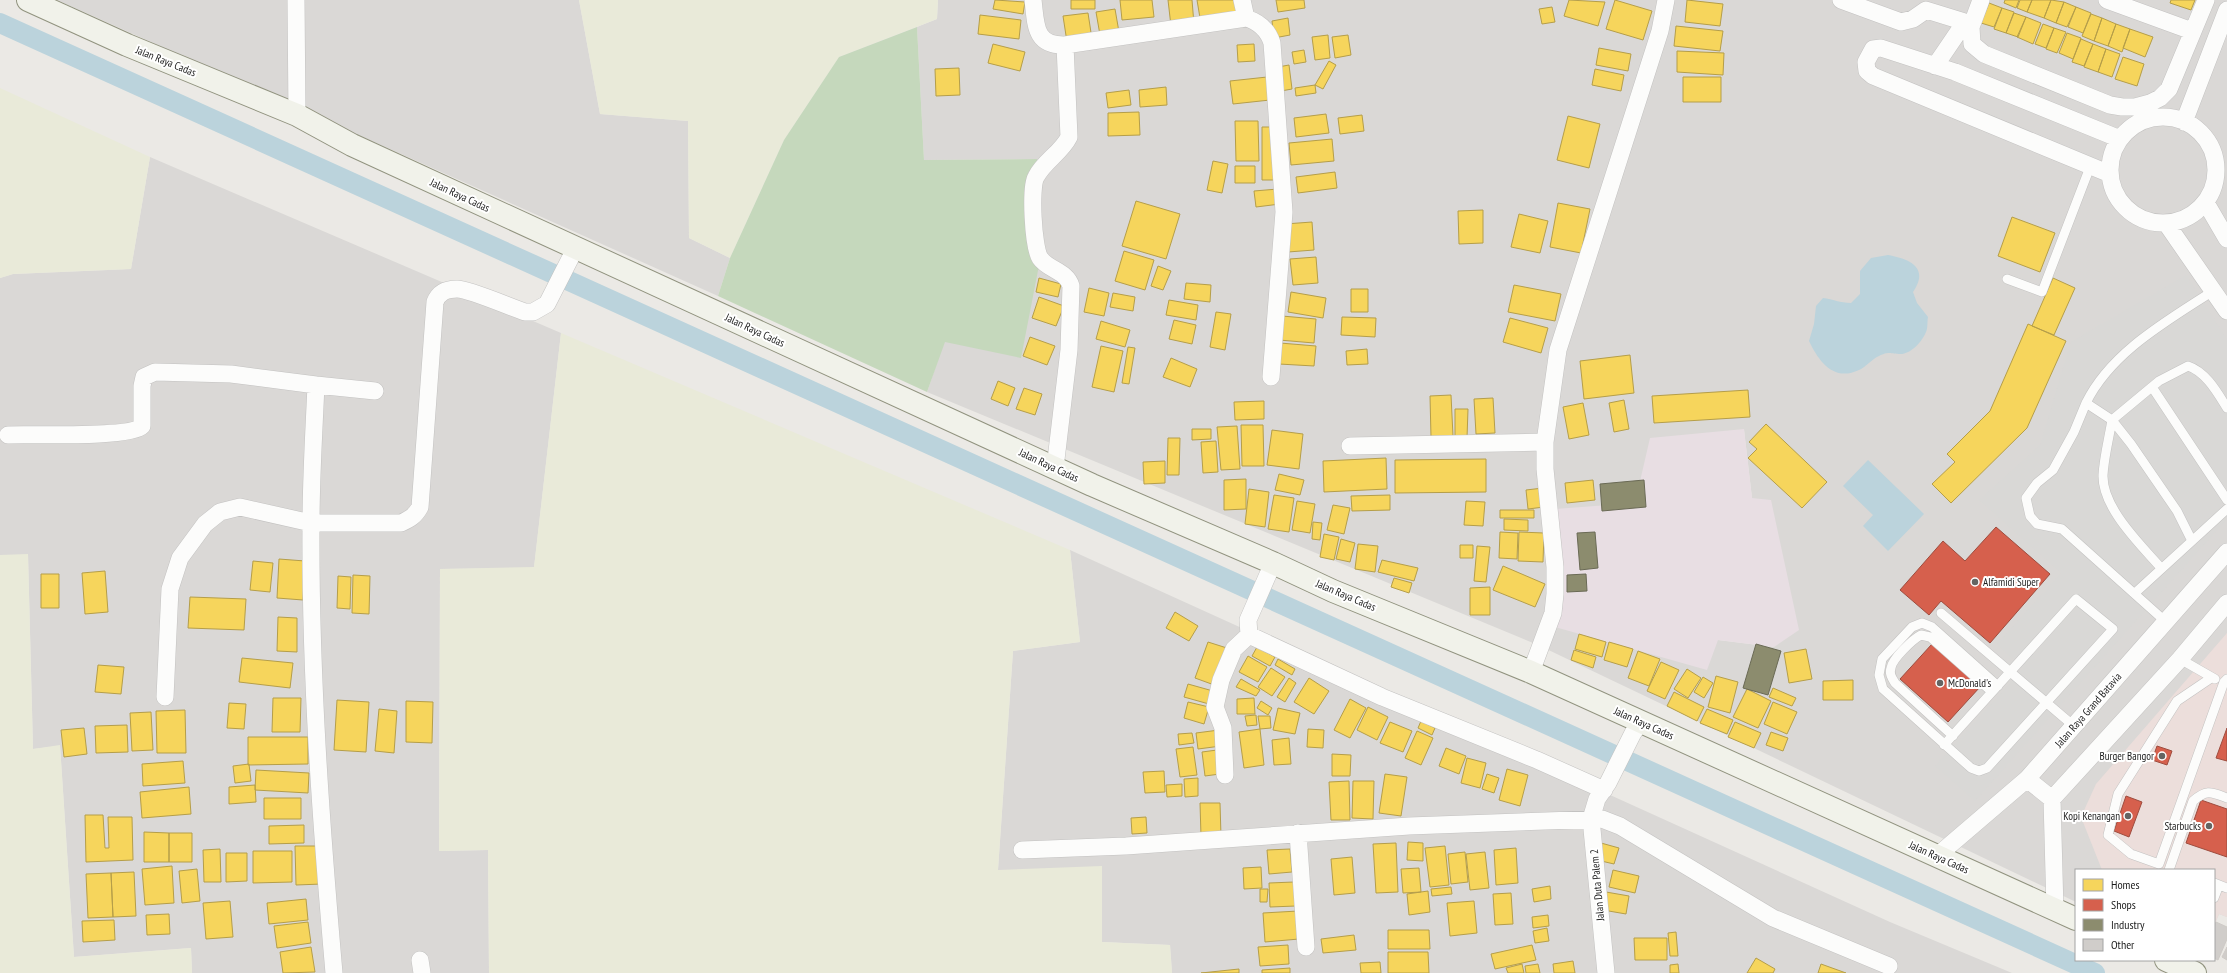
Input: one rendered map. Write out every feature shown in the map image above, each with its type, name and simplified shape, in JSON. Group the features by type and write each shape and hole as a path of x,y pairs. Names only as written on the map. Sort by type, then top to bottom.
{"street":[{"name":"Jalan Raya Cadas","path":"28,0 127,45 297,115 352,145 573,254 1055,468 1270,569 1333,591 1531,672 1637,728 1937,856 2075,920"},
{"path":"296,0 297,115"},
{"path":"1033,0 1037,31 1040,36 1048,42 1065,45 1246,18 1255,21 1270,36 1272,43 1284,212 1271,377"},
{"path":"1242,0 1246,18"},
{"path":"1531,672 1553,613 1555,594 1545,469 1545,442 1558,350 1660,31 1666,0"},
{"path":"1841,0 1901,22 1913,19 1927,5 1968,24"},
{"path":"1935,66 1968,24 1981,0"},
{"path":"2108,0 2192,31"},
{"path":"1968,24 1972,44 1984,54 2110,105 2135,107 2150,103 2160,98 2169,89 2206,0"},
{"path":"2184,122 2227,10"},
{"path":"1055,468 1069,350 1070,286 1067,278 1047,266 1037,252 1033,184 1038,174 1064,146 1069,137 1065,45"},
{"path":"2110,174 1873,76 1867,72 1866,62 1873,49 1881,48 1955,72 2120,139"},
{"path":"2156,118 2170,118 2184,122 2196,129 2206,138 2215,157 2216,178 2206,203 2195,213 2181,220 2166,223 2150,222 2135,216 2122,205 2114,191 2110,174 2110,162 2120,139 2130,129 2142,121 2156,118"},
{"path":"2206,203 2227,239"},
{"path":"2166,223 2227,311"},
{"path":"165,697 170,589 180,558 198,532 220,512 240,507 311,523 401,523 410,520 420,507 434,302 437,296 443,291 458,288 526,312 533,312 547,304 573,254"},
{"path":"8,434 88,434 132,432 139,430 142,426 142,386 144,377 155,372 190,372 258,376 375,392"},
{"path":"316,385 311,523 314,682 320,800 334,973"},
{"path":"1350,446 1545,442"},
{"name":"Jalan Raya Grand Batavia","path":"1937,856 2027,779 2075,727 2227,552"},
{"path":"1225,775 1222,728 1215,707 1216,700 1221,680 1234,649 1248,628 1270,569"},
{"path":"2055,910 2052,799 2180,659 2227,603"},
{"path":"1248,628 1382,697 1537,760 1603,791"},
{"name":"Jalan Duta Palem 2","path":"1606,973 1591,819 1603,791 1637,728"},
{"path":"2027,779 2052,799"},
{"path":"1022,850 1126,846 1298,833 1602,818 1620,826 1773,918 1889,966"},
{"path":"1298,833 1306,947"},
{"path":"2170,961 2191,967"}],"lane":[{"path":"2007,279 2042,292 2090,167"},
{"path":"2166,622 2062,529 2037,524 2030,516 2026,498 2037,483 2053,470 2074,432 2086,403 2100,380 2149,333 2213,291"},
{"path":"2161,568 2119,518 2106,494 2103,477 2112,420 2152,387 2176,371 2188,366 2202,374 2218,393 2227,408"},
{"path":"2152,387 2227,500"},
{"path":"2086,403 2112,420 2131,444 2177,511 2192,541"},
{"path":"2135,593 2227,509"},
{"path":"1944,745 1953,736 2076,599 2113,629 1987,768 1980,771 1971,768 1944,745 1883,689 1879,675 1882,659 1912,627 1922,623 1932,627 1995,689"},
{"path":"1941,613 2075,727"},
{"path":"1953,736 1895,683 1890,674 1891,666 1913,639 1922,635 1930,637 1995,689"},
{"path":"2180,659 2211,678 2226,682 2159,864 2131,854 2108,835 2118,794 2177,702 2211,678"},
{"path":"2172,869 2193,801 2201,794 2211,792 2227,798"},
{"path":"2215,896 2220,886"}],"shaded area":[{"path":"57,0 579,0 600,114 688,121 689,238 730,258 718,296"},
{"path":"938,0 2227,0 2227,917 2219,914 2215,924 2215,869 2075,869 2075,902 1538,645 927,392 944,342 1037,159 924,160 917,27 937,19","holes":["1744,430 1752,498 1774,647 1718,640 1635,503"]},
{"path":"150,157 561,333 534,568 440,569 439,851 488,850 489,973 192,973 191,948 74,957 60,746 33,749 28,555 0,555 0,278 13,274 131,269"},
{"path":"2186,275 2227,339 2227,519 1975,801 1935,766 2023,669 1997,644 2061,573 1979,500 2040,445 2071,342"},
{"path":"1744,429 1752,498 1771,500 1799,630 1774,647 1718,640 1707,670 1555,627 1555,509 1635,503 1650,438"},
{"path":"1070,550 1890,922 2012,973 1172,973 1170,945 1102,942 998,870 1013,651 1080,642"},
{"path":"2227,633 2227,917 2219,914 2215,924 2215,869 2102,869 2081,817 2096,784"}],"green space":[{"path":"579,0 938,0 937,19 839,57 784,140 730,258 689,238 688,121 600,114"},
{"path":"917,27 924,160 1037,159 1042,250 1021,358 945,342 927,392 718,296 730,258 784,140 839,57"},
{"path":"0,88 150,157 131,269 13,274 0,278"},
{"path":"561,333 1070,550 1080,642 1013,651 998,870 1102,866 1102,942 1170,945 1172,973 489,973 488,850 439,851 440,569 534,567"},
{"path":"28,554 33,749 60,745 74,957 191,948 192,973 0,973 0,555"}],"water":[{"path":"1888,255 1910,262 1918,270 1918,283 1913,292 1917,303 1928,317 1926,332 1919,344 1903,354 1883,354 1876,357 1862,369 1850,373 1835,372 1823,363 1809,341 1814,324 1816,306 1823,298 1851,303 1860,294 1860,271 1871,258"},
{"path":"1868,460 1924,514 1888,551 1863,526 1873,515 1843,486"}],"building: Homes":[{"path":"995,0 1025,2 1023,14 993,9"},
{"path":"1071,0 1095,0 1095,9 1071,9"},
{"path":"1120,0 1152,0 1154,17 1122,20"},
{"path":"1168,0 1192,0 1194,24 1171,26"},
{"path":"1197,0 1238,0 1240,12 1200,18"},
{"path":"1276,0 1304,0 1305,8 1278,12"},
{"path":"1569,0 1605,2 1598,26 1564,16"},
{"path":"1615,0 1652,11 1643,40 1606,29"},
{"path":"1687,0 1723,4 1720,26 1685,22"},
{"path":"2005,0 2019,0 2016,8 2004,3"},
{"path":"2020,0 2032,0 2027,12 2017,8"},
{"path":"2032,0 2051,0 2044,18 2027,12"},
{"path":"2051,0 2064,2 2056,23 2044,18"},
{"path":"2171,0 2195,0 2191,10 2170,3"},
{"path":"2064,2 2076,7 2067,27 2056,23"},
{"path":"1989,3 2002,8 1994,27 1981,23"},
{"path":"1552,7 1555,22 1542,24 1539,9"},
{"path":"2076,7 2091,13 2083,33 2068,27"},
{"path":"2002,8 2014,12 2006,33 1994,29"},
{"path":"1115,9 1119,32 1100,35 1096,12"},
{"path":"1088,13 1092,39 1067,42 1063,16"},
{"path":"2014,13 2026,17 2018,37 2006,33"},
{"path":"2091,14 2102,18 2094,41 2082,36"},
{"path":"980,15 1021,20 1019,39 978,34"},
{"path":"2026,17 2041,23 2033,44 2017,37"},
{"path":"1288,18 1290,35 1274,38 1272,21"},
{"path":"2102,18 2116,24 2108,46 2094,41"},
{"path":"2043,24 2054,28 2046,48 2035,44"},
{"path":"2116,24 2130,29 2122,52 2108,46"},
{"path":"1676,26 1723,31 1720,51 1674,46"},
{"path":"2054,28 2066,32 2057,53 2046,49"},
{"path":"2130,29 2153,37 2145,57 2123,48"},
{"path":"2067,33 2081,38 2073,59 2059,53"},
{"path":"1328,35 1330,58 1315,60 1312,37"},
{"path":"1348,35 1351,55 1335,58 1332,37"},
{"path":"2081,39 2093,44 2084,66 2072,62"},
{"path":"993,44 1025,52 1020,71 988,63"},
{"path":"1254,44 1255,61 1238,62 1237,45"},
{"path":"2093,44 2106,49 2098,72 2084,67"},
{"path":"1599,48 1631,54 1628,71 1596,65"},
{"path":"2106,49 2120,54 2112,77 2098,72"},
{"path":"1304,50 1306,62 1294,64 1292,52"},
{"path":"1677,51 1724,53 1723,75 1677,72"},
{"path":"2123,57 2144,64 2137,86 2115,79"},
{"path":"1329,61 1336,65 1323,89 1315,85"},
{"path":"1289,65 1292,89 1281,91 1278,67"},
{"path":"959,68 960,95 936,96 935,69"},
{"path":"1595,69 1624,75 1621,91 1592,85"},
{"path":"1267,77 1270,100 1233,104 1230,81"},
{"path":"1683,77 1721,77 1721,102 1683,102"},
{"path":"1315,85 1316,93 1296,96 1295,88"},
{"path":"1166,87 1167,105 1140,107 1139,90"},
{"path":"1129,90 1131,105 1108,108 1106,93"},
{"path":"1139,112 1140,135 1108,136 1108,113"},
{"path":"1326,114 1329,133 1296,137 1294,118"},
{"path":"1362,115 1364,131 1340,134 1338,118"},
{"path":"1568,116 1600,124 1589,168 1557,160"},
{"path":"1235,121 1258,121 1259,161 1236,161"},
{"path":"1262,127 1275,127 1274,180 1262,180"},
{"path":"1332,139 1334,161 1291,165 1289,143"},
{"path":"1213,161 1228,164 1222,193 1207,190"},
{"path":"1235,166 1255,166 1255,183 1235,183"},
{"path":"1335,172 1337,188 1298,193 1296,177"},
{"path":"1278,189 1280,204 1256,207 1254,191"},
{"path":"1136,201 1180,214 1166,259 1122,246"},
{"path":"1558,203 1590,209 1581,253 1550,247"},
{"path":"1483,210 1483,243 1459,244 1458,211"},
{"path":"1519,214 1548,221 1540,253 1511,247"},
{"path":"2012,217 2055,233 2040,272 1998,256"},
{"path":"1312,222 1314,250 1288,252 1285,224"},
{"path":"1124,251 1154,260 1145,290 1115,281"},
{"path":"1316,257 1318,283 1293,285 1290,259"},
{"path":"1158,266 1171,271 1163,290 1151,286"},
{"path":"1039,278 1061,284 1058,297 1036,292"},
{"path":"2053,278 2075,288 2054,335 2032,326"},
{"path":"1186,283 1211,285 1210,302 1184,299"},
{"path":"1514,285 1561,294 1555,321 1508,312"},
{"path":"1089,288 1109,293 1104,316 1084,312"},
{"path":"1351,289 1368,289 1368,312 1351,312"},
{"path":"1291,292 1326,298 1323,318 1288,312"},
{"path":"1113,293 1135,297 1133,311 1110,307"},
{"path":"1039,297 1064,306 1056,326 1032,318"},
{"path":"1169,300 1198,305 1196,320 1166,315"},
{"path":"1216,312 1231,314 1225,350 1210,347"},
{"path":"1282,316 1316,319 1314,343 1279,340"},
{"path":"1342,317 1376,318 1375,337 1341,335"},
{"path":"1510,318 1548,328 1541,353 1503,342"},
{"path":"1174,320 1196,325 1192,344 1169,339"},
{"path":"1101,321 1130,330 1125,347 1096,339"},
{"path":"2028,324 2066,341 2027,428 1951,503 1932,484 1955,462 1947,454 1990,411"},
{"path":"1030,337 1055,346 1047,365 1023,356"},
{"path":"1280,343 1316,346 1314,366 1279,364"},
{"path":"1101,346 1123,351 1114,392 1092,387"},
{"path":"1128,347 1135,348 1129,384 1122,383"},
{"path":"1367,349 1368,364 1347,365 1346,351"},
{"path":"1630,355 1634,393 1584,399 1580,361"},
{"path":"1171,358 1197,369 1190,387 1163,377"},
{"path":"998,381 1015,388 1008,406 991,399"},
{"path":"1024,388 1042,394 1035,415 1016,409"},
{"path":"1748,390 1750,417 1654,423 1652,396"},
{"path":"1451,395 1453,436 1431,437 1430,396"},
{"path":"1493,398 1495,433 1476,434 1474,399"},
{"path":"1624,400 1629,429 1614,432 1609,403"},
{"path":"1264,401 1264,419 1235,420 1234,402"},
{"path":"1583,403 1589,435 1569,439 1563,407"},
{"path":"1455,409 1468,409 1467,438 1455,438"},
{"path":"1766,424 1827,482 1802,508 1748,458 1757,449 1749,442"},
{"path":"1241,425 1263,425 1264,466 1242,466"},
{"path":"1237,426 1240,469 1221,470 1217,427"},
{"path":"1192,429 1211,429 1211,439 1192,440"},
{"path":"1272,430 1303,434 1299,469 1267,465"},
{"path":"1168,438 1180,438 1179,475 1167,475"},
{"path":"1216,441 1218,472 1203,473 1201,442"},
{"path":"1386,458 1387,489 1324,492 1323,461"},
{"path":"1486,459 1486,492 1395,493 1395,460"},
{"path":"1165,461 1165,483 1144,484 1143,462"},
{"path":"1279,474 1304,480 1300,495 1275,490"},
{"path":"1246,479 1246,509 1224,510 1224,480"},
{"path":"1593,480 1595,500 1567,503 1565,483"},
{"path":"1543,488 1544,507 1528,509 1526,490"},
{"path":"1249,489 1269,492 1265,527 1245,524"},
{"path":"1274,495 1294,498 1289,532 1268,529"},
{"path":"1390,495 1390,510 1352,511 1351,496"},
{"path":"1297,501 1315,504 1310,533 1292,530"},
{"path":"1466,501 1485,502 1483,526 1464,525"},
{"path":"1333,505 1350,508 1344,534 1327,530"},
{"path":"1500,510 1534,510 1534,518 1500,518"},
{"path":"1504,519 1528,520 1528,531 1504,530"},
{"path":"1313,522 1322,523 1320,540 1312,539"},
{"path":"1500,532 1518,533 1517,559 1499,558"},
{"path":"1519,532 1544,533 1543,562 1518,561"},
{"path":"1324,534 1339,537 1334,560 1320,557"},
{"path":"1341,539 1355,543 1350,562 1336,559"},
{"path":"1358,544 1378,546 1375,572 1355,569"},
{"path":"1460,545 1473,545 1473,558 1460,558"},
{"path":"1477,546 1490,547 1486,582 1474,581"},
{"path":"279,559 305,561 303,600 277,598"},
{"path":"1382,560 1418,568 1414,581 1378,572"},
{"path":"253,561 273,563 270,592 250,590"},
{"path":"1503,566 1545,584 1535,607 1493,590"},
{"path":"105,571 108,612 85,614 82,573"},
{"path":"41,574 59,574 59,608 41,608"},
{"path":"353,575 370,576 369,614 352,613"},
{"path":"338,576 351,577 350,609 337,608"},
{"path":"1394,578 1412,583 1409,593 1391,587"},
{"path":"1490,587 1490,615 1470,615 1470,588"},
{"path":"190,597 246,599 244,630 188,628"},
{"path":"1175,612 1198,626 1189,641 1166,628"},
{"path":"278,617 297,618 297,652 277,651"},
{"path":"1579,634 1606,642 1602,657 1575,649"},
{"path":"1208,642 1230,649 1217,686 1195,678"},
{"path":"1609,642 1633,649 1627,667 1604,660"},
{"path":"1257,647 1275,657 1270,666 1252,656"},
{"path":"1806,649 1812,679 1789,683 1784,653"},
{"path":"1574,650 1596,657 1593,668 1571,660"},
{"path":"1638,651 1660,659 1649,686 1628,678"},
{"path":"1248,656 1267,667 1258,682 1239,672"},
{"path":"242,658 293,663 290,688 239,682"},
{"path":"1278,659 1295,669 1292,675 1275,665"},
{"path":"1661,662 1679,670 1665,699 1647,691"},
{"path":"98,665 124,667 121,694 95,692"},
{"path":"1271,668 1285,677 1272,696 1258,687"},
{"path":"1687,669 1701,678 1688,698 1674,689"},
{"path":"1716,676 1738,682 1730,713 1708,707"},
{"path":"1703,677 1713,683 1704,698 1694,692"},
{"path":"1289,678 1296,683 1285,702 1277,697"},
{"path":"1309,678 1329,691 1314,714 1294,702"},
{"path":"1241,679 1260,690 1256,696 1236,687"},
{"path":"1853,680 1853,700 1823,700 1823,681"},
{"path":"1188,684 1213,691 1209,704 1184,697"},
{"path":"1773,688 1796,698 1792,706 1769,697"},
{"path":"1747,689 1771,701 1758,728 1733,717"},
{"path":"1674,692 1704,707 1697,721 1667,706"},
{"path":"273,698 301,698 300,732 272,732"},
{"path":"1254,698 1255,714 1237,714 1237,699"},
{"path":"1350,699 1366,708 1350,738 1334,730"},
{"path":"337,700 369,702 366,752 334,750"},
{"path":"406,701 433,702 432,743 406,742"},
{"path":"1261,701 1272,708 1268,715 1257,708"},
{"path":"1188,702 1209,707 1204,724 1184,718"},
{"path":"1773,702 1797,712 1787,734 1764,724"},
{"path":"229,703 246,704 244,729 227,728"},
{"path":"1368,707 1388,717 1377,740 1357,730"},
{"path":"1278,708 1300,713 1295,734 1273,730"},
{"path":"379,709 397,711 394,753 375,751"},
{"path":"1707,709 1733,720 1727,734 1700,723"},
{"path":"185,710 186,753 157,753 156,711"},
{"path":"151,712 153,750 132,751 130,713"},
{"path":"1256,715 1257,725 1247,726 1245,716"},
{"path":"1258,716 1270,716 1271,728 1260,729"},
{"path":"1421,721 1435,728 1432,735 1418,728"},
{"path":"1390,722 1412,731 1403,752 1380,743"},
{"path":"1735,722 1761,733 1754,748 1728,737"},
{"path":"127,725 128,752 96,753 95,726"},
{"path":"84,728 87,754 64,757 61,730"},
{"path":"1260,729 1264,765 1244,768 1239,732"},
{"path":"1308,729 1324,730 1323,748 1307,747"},
{"path":"1219,730 1221,746 1198,749 1196,733"},
{"path":"1417,731 1433,738 1421,765 1405,758"},
{"path":"1771,732 1788,738 1783,751 1766,745"},
{"path":"1192,733 1194,743 1179,745 1178,734"},
{"path":"248,737 308,737 308,764 248,765"},
{"path":"1289,738 1291,764 1274,765 1272,740"},
{"path":"1193,747 1197,775 1180,777 1176,749"},
{"path":"1446,748 1466,756 1459,774 1439,766"},
{"path":"1217,750 1220,774 1205,776 1202,752"},
{"path":"1332,754 1351,755 1350,776 1332,776"},
{"path":"1467,758 1486,763 1480,788 1461,783"},
{"path":"183,761 185,783 143,786 142,764"},
{"path":"249,764 251,781 235,783 233,766"},
{"path":"1507,769 1528,775 1520,806 1499,800"},
{"path":"256,770 309,773 308,793 255,790"},
{"path":"1164,771 1165,792 1145,793 1143,772"},
{"path":"1385,774 1407,777 1401,816 1379,813"},
{"path":"1487,774 1499,778 1494,793 1482,789"},
{"path":"1198,778 1198,796 1185,797 1184,779"},
{"path":"1349,781 1350,820 1331,820 1329,782"},
{"path":"1353,781 1374,781 1373,819 1352,818"},
{"path":"1182,784 1182,796 1167,797 1166,785"},
{"path":"255,785 256,802 229,804 229,787"},
{"path":"189,787 191,814 142,818 140,792"},
{"path":"264,798 301,798 301,819 264,819"},
{"path":"1200,803 1220,803 1221,836 1201,836"},
{"path":"85,815 103,815 105,848 109,848 108,817 132,817 133,860 86,862"},
{"path":"1146,817 1147,833 1132,834 1131,818"},
{"path":"304,825 304,843 269,844 269,826"},
{"path":"144,832 169,833 169,862 144,862"},
{"path":"169,833 192,833 192,862 169,862"},
{"path":"1408,842 1423,843 1423,861 1407,860"},
{"path":"1396,843 1398,892 1376,893 1373,844"},
{"path":"1601,843 1619,848 1614,864 1597,860"},
{"path":"295,846 320,846 322,884 296,885"},
{"path":"1445,846 1449,885 1430,887 1425,848"},
{"path":"1516,848 1518,883 1496,885 1494,850"},
{"path":"220,849 221,882 204,882 203,850"},
{"path":"1290,849 1292,872 1269,874 1267,850"},
{"path":"253,851 292,851 292,882 253,883"},
{"path":"1465,852 1468,882 1451,884 1448,854"},
{"path":"1485,852 1489,888 1470,890 1466,854"},
{"path":"226,853 247,853 247,881 226,882"},
{"path":"1352,857 1355,893 1334,895 1331,859"},
{"path":"172,866 174,903 145,905 142,869"},
{"path":"1261,867 1262,888 1244,889 1243,868"},
{"path":"1419,868 1421,892 1403,893 1401,869"},
{"path":"197,869 200,901 182,903 179,871"},
{"path":"1613,870 1639,876 1635,893 1609,887"},
{"path":"134,872 136,916 113,917 111,873"},
{"path":"111,873 113,917 88,918 86,874"},
{"path":"1294,882 1296,906 1270,907 1269,883"},
{"path":"1550,886 1551,899 1534,902 1532,889"},
{"path":"1451,887 1452,894 1432,896 1431,889"},
{"path":"1260,889 1268,889 1267,902 1260,902"},
{"path":"1428,891 1430,912 1409,915 1407,894"},
{"path":"1606,892 1629,896 1626,914 1603,910"},
{"path":"1511,893 1513,924 1495,925 1493,894"},
{"path":"306,899 308,920 269,924 267,903"},
{"path":"230,901 233,937 206,939 203,903"},
{"path":"1474,901 1477,933 1450,936 1447,903"},
{"path":"1298,911 1299,939 1265,942 1263,913"},
{"path":"169,914 170,934 147,935 146,915"},
{"path":"1548,915 1549,926 1533,928 1532,917"},
{"path":"114,920 115,940 83,942 82,921"},
{"path":"308,922 311,943 277,948 274,926"},
{"path":"1547,928 1549,941 1535,943 1533,931"},
{"path":"1388,930 1429,930 1430,949 1388,949"},
{"path":"1676,932 1678,956 1670,956 1668,933"},
{"path":"1354,935 1356,950 1323,953 1321,939"},
{"path":"1634,938 1667,938 1667,960 1635,960"},
{"path":"1288,945 1289,964 1260,966 1258,947"},
{"path":"1532,945 1536,960 1495,969 1491,954"},
{"path":"311,947 315,972 283,973 280,952"},
{"path":"1388,952 1428,952 1429,973 1388,973"},
{"path":"1756,958 1775,969 1773,973 1747,973"},
{"path":"1573,961 1575,973 1554,973 1553,964"},
{"path":"1380,962 1381,973 1361,973 1360,963"},
{"path":"1522,964 1524,973 1508,973 1506,968"},
{"path":"1538,964 1540,973 1526,973 1525,966"},
{"path":"1678,964 1679,973 1670,973 1670,965"},
{"path":"1821,964 1846,973 1818,973"},
{"path":"1290,968 1290,973 1262,973 1262,970"},
{"path":"1239,969 1239,973 1201,973"}],"building: Shops":[{"name":"Alfamidi Super","path":"1996,527 2050,574 1990,643 1941,601 1929,615 1900,590 1943,541 1965,561"},
{"name":"McDonald's","path":"1932,644 1980,687 1948,722 1900,679"},
{"path":"2227,728 2227,761 2216,758"},
{"name":"Burger Bangor","path":"2157,746 2172,751 2167,765 2152,760"},
{"name":"Kopi Kenangan","path":"2126,796 2142,802 2129,837 2114,831"},
{"name":"Starbucks","path":"2201,800 2227,809 2227,857 2186,843"}],"building: Industry":[{"path":"1644,480 1646,507 1602,511 1600,484"},
{"path":"1595,532 1598,568 1580,570 1577,533"},
{"path":"1586,574 1587,591 1567,592 1567,575"},
{"path":"1756,644 1781,651 1768,695 1743,688"}],"building: Other":[{"path":"2216,922 2227,927 2227,939 2218,960 2215,958"},
{"path":"2227,947 2227,960 2222,957"}],"waterway":[{"path":"0,23 2095,973"}],"place":[{"name":"Alfamidi Super","path":"1975,582"},
{"name":"McDonald's","path":"1940,683"},
{"name":"Burger Bangor","path":"2162,756"},
{"name":"Kopi Kenangan","path":"2128,816"},
{"name":"Starbucks","path":"2209,826"}]}
